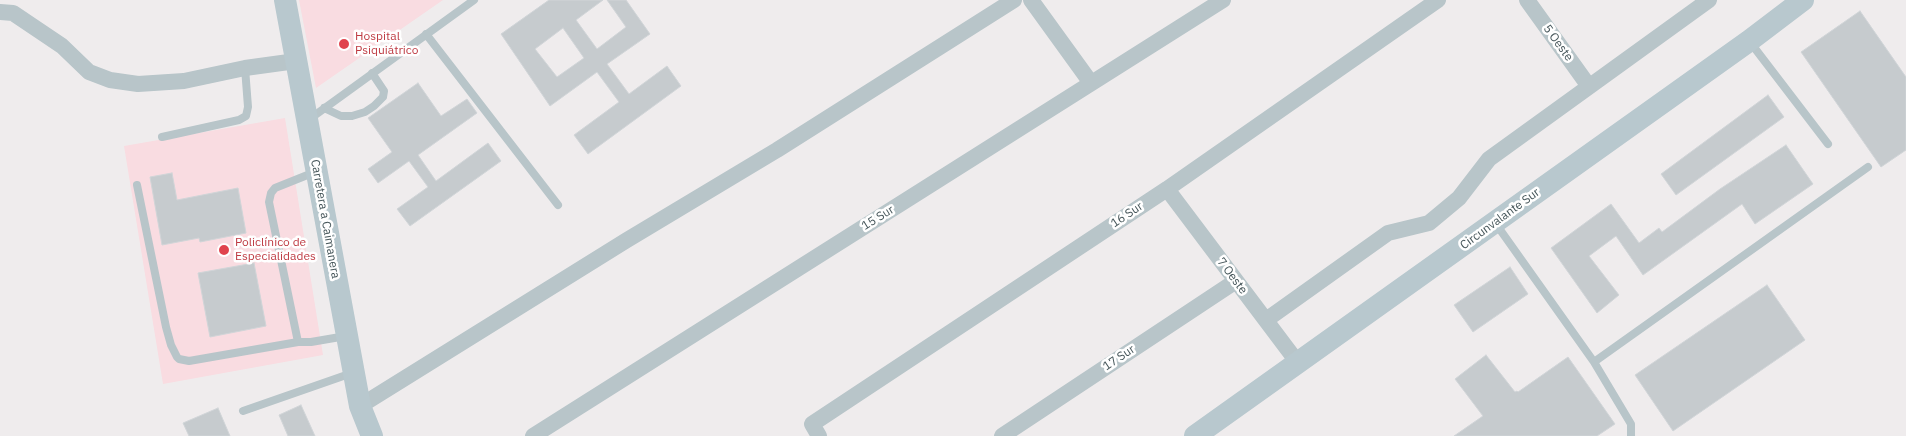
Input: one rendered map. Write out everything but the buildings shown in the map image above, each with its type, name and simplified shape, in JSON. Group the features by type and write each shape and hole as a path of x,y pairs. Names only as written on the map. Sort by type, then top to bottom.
{"main road":[{"name":"Carretera a Caimanera","path":"285,0 296,61 316,114 316,171 360,406 372,436"},
{"name":"Circunvalante Sur","path":"1195,436 1749,41 1803,0"}],"street":[{"path":"360,406 619,245 777,150 1014,0"},
{"path":"1031,0 1091,83"},
{"name":"15 Sur","path":"533,436 1223,0"},
{"name":"16 Sur","path":"816,430 1438,0"},
{"name":"5 Oeste","path":"1527,0 1588,85"},
{"path":"1266,320 1388,233 1429,223 1459,198 1489,159 1588,85 1710,0"},
{"path":"0,12 13,13 62,46 89,72 110,80 138,84 184,81 245,68 296,61"},
{"name":"7 Oeste","path":"1167,188 1298,363"},
{"name":"17 Sur","path":"1002,436 1236,281"}],"lane":[{"path":"316,114 474,0"},
{"path":"426,34 558,204"},
{"path":"1749,41 1828,144"},
{"path":"162,137 239,120 246,116 248,107 245,68"},
{"path":"316,114 352,116 370,109 383,97 384,91 372,73"},
{"path":"1594,362 1868,167"},
{"path":"298,342 269,202 274,188 316,171"},
{"path":"137,185 166,327 176,357 189,361 298,342 311,342 347,336"},
{"path":"1495,222 1594,362 1631,424 1631,436"},
{"path":"243,411 354,373"}],"shaded area":[{"name":"Hospital Psiquiátrico","path":"299,0 443,0 316,88"},
{"name":"Policlínico de Especialidades","path":"285,118 323,355 163,384 124,146"}],"place":[{"name":"Hospital Psiquiátrico","path":"344,44"},
{"name":"Policlínico de Especialidades","path":"224,250"}]}
